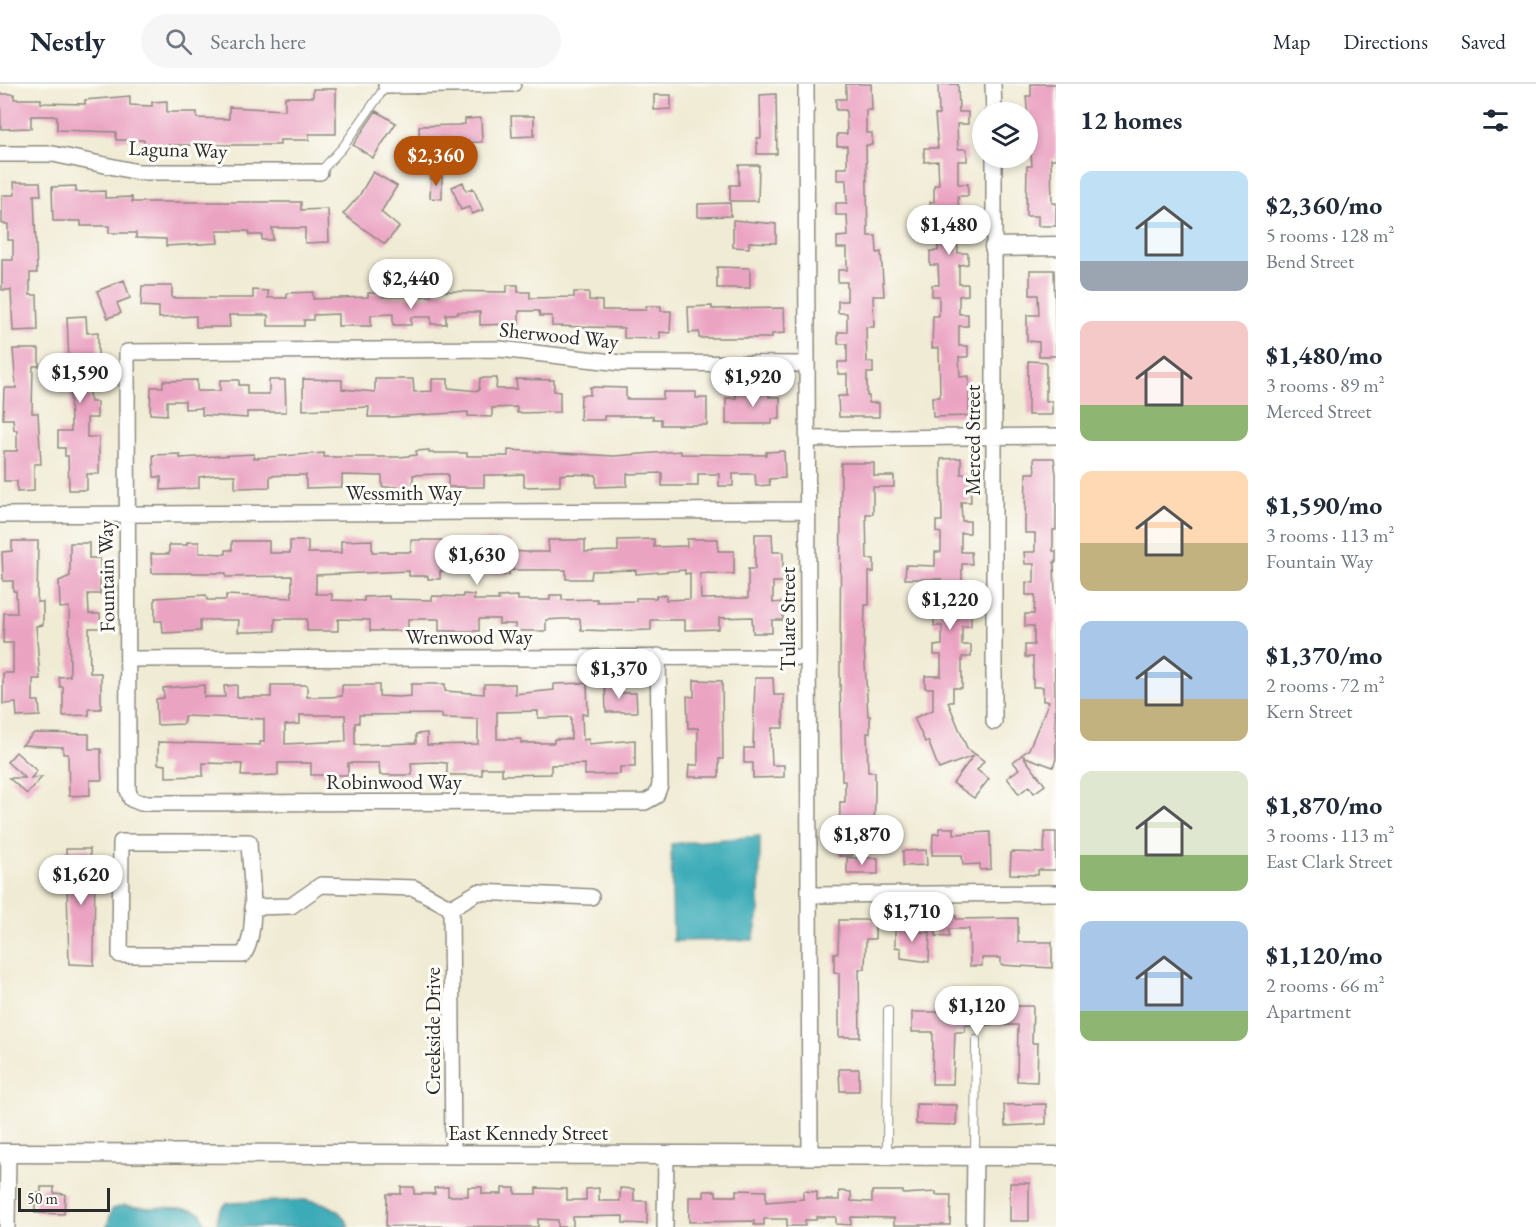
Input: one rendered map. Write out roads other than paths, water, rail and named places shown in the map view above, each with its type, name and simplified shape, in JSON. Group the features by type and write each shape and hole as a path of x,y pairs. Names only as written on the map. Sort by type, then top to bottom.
{"street":[{"path":"386,86 513,84"},
{"name":"Tulare Street","path":"806,84 810,1155"},
{"path":"993,84 994,102"},
{"name":"Laguna Way","path":"0,154 53,154 138,172 320,172"},
{"name":"Merced Street","path":"994,168 994,722"},
{"path":"994,247 1056,246"},
{"name":"Sherwood Way","path":"127,352 500,349 621,363 806,364"},
{"name":"Fountain Way","path":"127,352 128,790 131,799"},
{"path":"807,439 1056,436"},
{"name":"Wessmith Way","path":"0,515 808,510"},
{"name":"Robinwood Way","path":"131,799 141,803 645,802 656,796 660,785 658,656"},
{"name":"Wrenwood Way","path":"129,659 808,657"},
{"path":"121,842 249,842 252,907 250,945 243,955 120,955 121,842"},
{"path":"252,907 291,906 321,885 414,888 451,908 478,892 591,897"},
{"path":"809,895 1056,893"},
{"name":"Creekside Drive","path":"451,908 453,1154"},
{"path":"4,1153 7,1227"},
{"name":"East Kennedy Street","path":"4,1153 1056,1156"},
{"path":"665,1227 666,1156"},
{"path":"974,1227 975,1156"}],"lane":[{"path":"320,172 343,147 386,86"},
{"path":"887,1155 888,1010"},
{"path":"975,1156 976,1040"}],"water":[{"path":"760,836 759,914 753,940 673,941 671,844"},
{"path":"307,1200 321,1203 338,1211 349,1227 217,1227 219,1213 228,1203"},
{"path":"125,1205 192,1210 201,1213 206,1227 107,1227 112,1209"}]}
